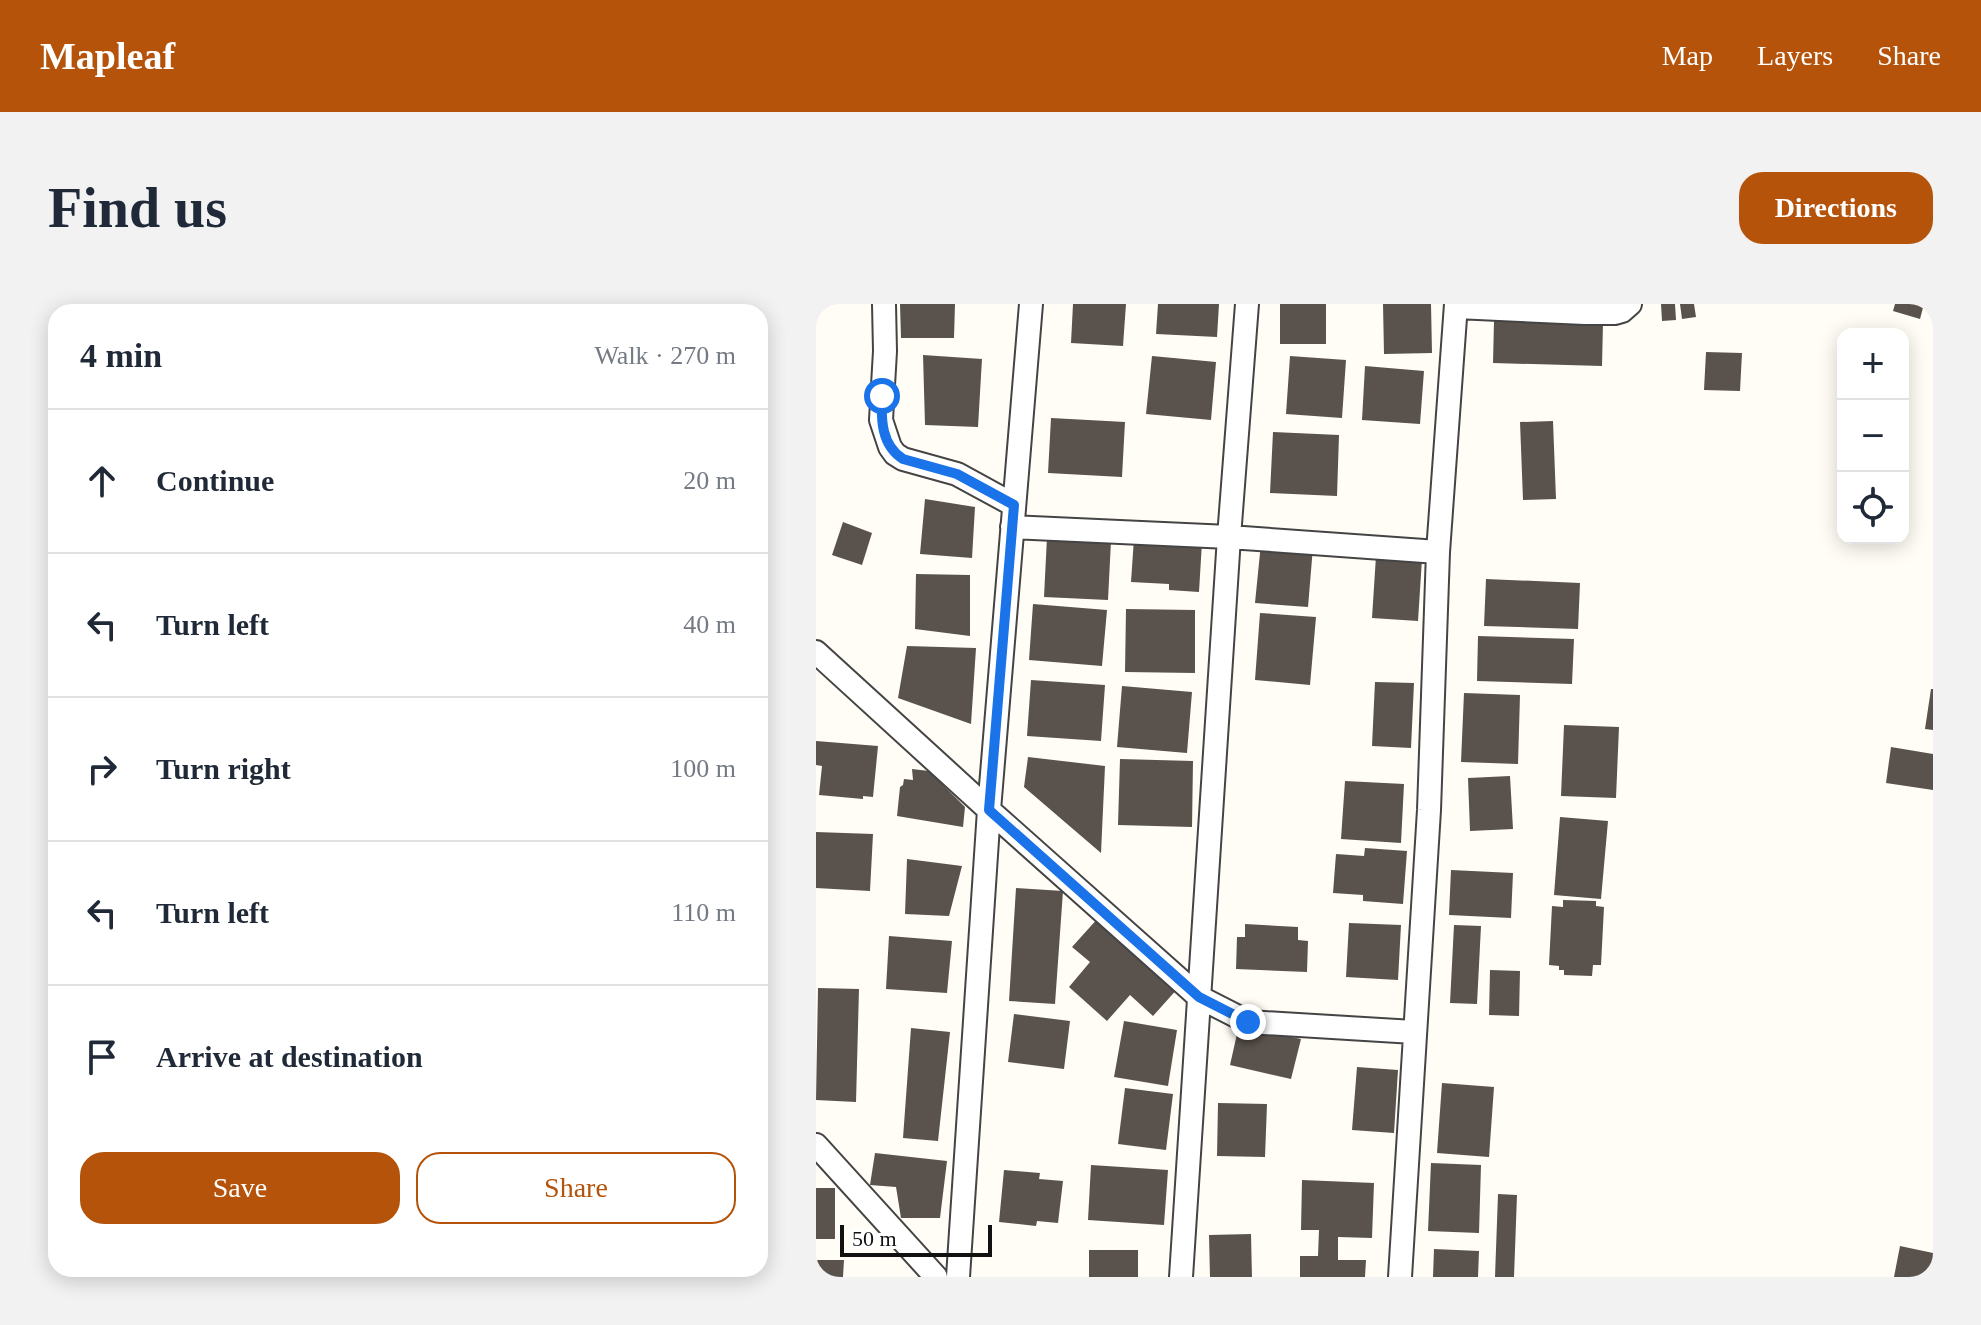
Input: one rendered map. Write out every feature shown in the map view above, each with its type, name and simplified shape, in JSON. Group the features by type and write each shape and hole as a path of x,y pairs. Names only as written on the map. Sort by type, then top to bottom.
{"street":[{"path":"884,304 881,420 890,447 903,459 957,474 1013,516 1229,537 1438,552"},
{"path":"958,1277 989,810 1031,304"},
{"path":"1181,1277 1247,304"},
{"path":"1400,1277 1429,810 1438,552 1456,306 1615,313 1630,304"},
{"path":"816,652 1199,997 1248,1022 1414,1032"},
{"path":"816,1145 936,1277"}],"building":[{"path":"900,304 955,304 954,338 901,338"},
{"path":"1073,304 1126,304 1123,346 1071,343"},
{"path":"1158,304 1219,304 1217,337 1156,334"},
{"path":"1280,304 1326,304 1326,344 1280,344"},
{"path":"1383,304 1431,304 1432,353 1384,354"},
{"path":"1661,304 1675,304 1676,320 1662,321"},
{"path":"1680,304 1694,304 1696,317 1682,319"},
{"path":"1895,304 1924,304 1920,319 1893,311"},
{"path":"1494,321 1603,323 1602,366 1493,363"},
{"path":"1706,352 1742,353 1740,391 1704,390"},
{"path":"923,355 982,359 978,427 925,425"},
{"path":"1152,356 1216,362 1211,420 1146,414"},
{"path":"1290,356 1346,360 1342,418 1286,414"},
{"path":"1365,366 1424,371 1420,424 1362,420"},
{"path":"1051,418 1125,422 1122,477 1048,473"},
{"path":"1553,421 1556,499 1523,500 1520,422"},
{"path":"1273,432 1339,435 1337,496 1270,493"},
{"path":"925,499 975,507 972,558 920,554"},
{"path":"843,522 872,533 862,565 832,555"},
{"path":"1047,537 1111,541 1108,600 1044,597"},
{"path":"1134,538 1202,542 1199,592 1169,590 1169,584 1131,582"},
{"path":"1261,543 1313,547 1308,607 1255,603"},
{"path":"1376,556 1422,559 1418,621 1372,618"},
{"path":"916,574 970,575 970,636 915,629"},
{"path":"1486,579 1580,583 1578,629 1484,626"},
{"path":"1033,604 1107,610 1102,666 1029,660"},
{"path":"1126,609 1195,610 1195,673 1125,672"},
{"path":"1260,613 1316,617 1310,685 1255,680"},
{"path":"1478,636 1574,639 1572,684 1477,681"},
{"path":"907,646 976,648 971,724 898,698"},
{"path":"1031,680 1105,685 1101,741 1027,736"},
{"path":"1375,682 1414,683 1411,748 1372,746"},
{"path":"1122,686 1192,692 1187,753 1117,747"},
{"path":"1933,689 1933,730 1925,729"},
{"path":"1464,693 1520,695 1518,764 1461,762"},
{"path":"1564,725 1619,727 1616,798 1561,796"},
{"path":"816,741 878,746 873,797 819,795 822,766 816,765"},
{"path":"1891,747 1933,754 1933,790 1886,783"},
{"path":"1028,757 1105,766 1101,853 1024,787"},
{"path":"1120,759 1193,761 1192,827 1118,825"},
{"path":"912,769 929,771 965,807 963,827 897,816 900,787 904,779 913,780"},
{"path":"1510,776 1513,829 1470,831 1468,778"},
{"path":"1345,781 1404,784 1401,843 1341,839"},
{"path":"1560,817 1608,821 1601,899 1554,895"},
{"path":"816,832 873,834 870,891 816,888"},
{"path":"1365,848 1407,851 1403,904 1363,901 1363,895 1333,893 1336,854 1364,856"},
{"path":"907,859 962,866 949,916 905,914"},
{"path":"1451,870 1513,873 1511,918 1449,915"},
{"path":"1016,888 1063,891 1055,1004 1009,1001"},
{"path":"1563,900 1596,901 1596,906 1604,907 1601,965 1593,965 1592,976 1564,975 1564,970 1559,970 1559,966 1549,965 1552,906 1563,907"},
{"path":"1099,917 1179,987 1153,1016 1130,995 1107,1021 1069,987 1090,962 1072,947"},
{"path":"1349,923 1401,925 1398,980 1346,977"},
{"path":"1245,924 1298,927 1298,940 1308,941 1307,972 1236,969 1237,937 1245,937"},
{"path":"1454,925 1481,926 1477,1004 1450,1003"},
{"path":"889,936 952,941 947,993 886,989"},
{"path":"1490,970 1520,971 1519,1016 1489,1015"},
{"path":"818,988 859,989 856,1102 816,1100"},
{"path":"1014,1014 1070,1021 1064,1069 1008,1062"},
{"path":"1124,1021 1177,1030 1168,1086 1114,1077"},
{"path":"1239,1025 1301,1039 1291,1079 1230,1065"},
{"path":"911,1028 950,1032 938,1141 903,1138"},
{"path":"1357,1067 1398,1070 1394,1133 1352,1130"},
{"path":"1442,1083 1494,1087 1489,1157 1437,1153"},
{"path":"1125,1088 1173,1094 1166,1150 1118,1144"},
{"path":"1218,1103 1267,1104 1265,1157 1217,1156"},
{"path":"875,1153 947,1161 940,1218 901,1218 896,1187 870,1185"},
{"path":"1431,1163 1481,1165 1479,1233 1428,1231"},
{"path":"1091,1165 1168,1170 1164,1225 1088,1220"},
{"path":"1004,1170 1040,1173 1039,1179 1063,1181 1058,1223 1037,1221 1036,1226 999,1222"},
{"path":"1302,1180 1374,1183 1372,1238 1338,1237 1338,1260 1366,1260 1365,1277 1300,1277 1300,1256 1318,1256 1319,1230 1301,1230"},
{"path":"816,1188 835,1188 835,1239 816,1239"},
{"path":"1498,1194 1517,1195 1514,1277 1495,1277"},
{"path":"1251,1234 1252,1277 1210,1277 1209,1235"},
{"path":"1900,1246 1933,1253 1933,1277 1894,1277"},
{"path":"1434,1249 1479,1251 1478,1277 1433,1277"},
{"path":"1089,1250 1138,1250 1138,1277 1089,1277"},
{"path":"816,1260 844,1260 843,1277 816,1277"}],"route":[{"path":"882,396 881,420 895,454 957,474 1014,505 989,810 1199,997 1248,1022"}]}
